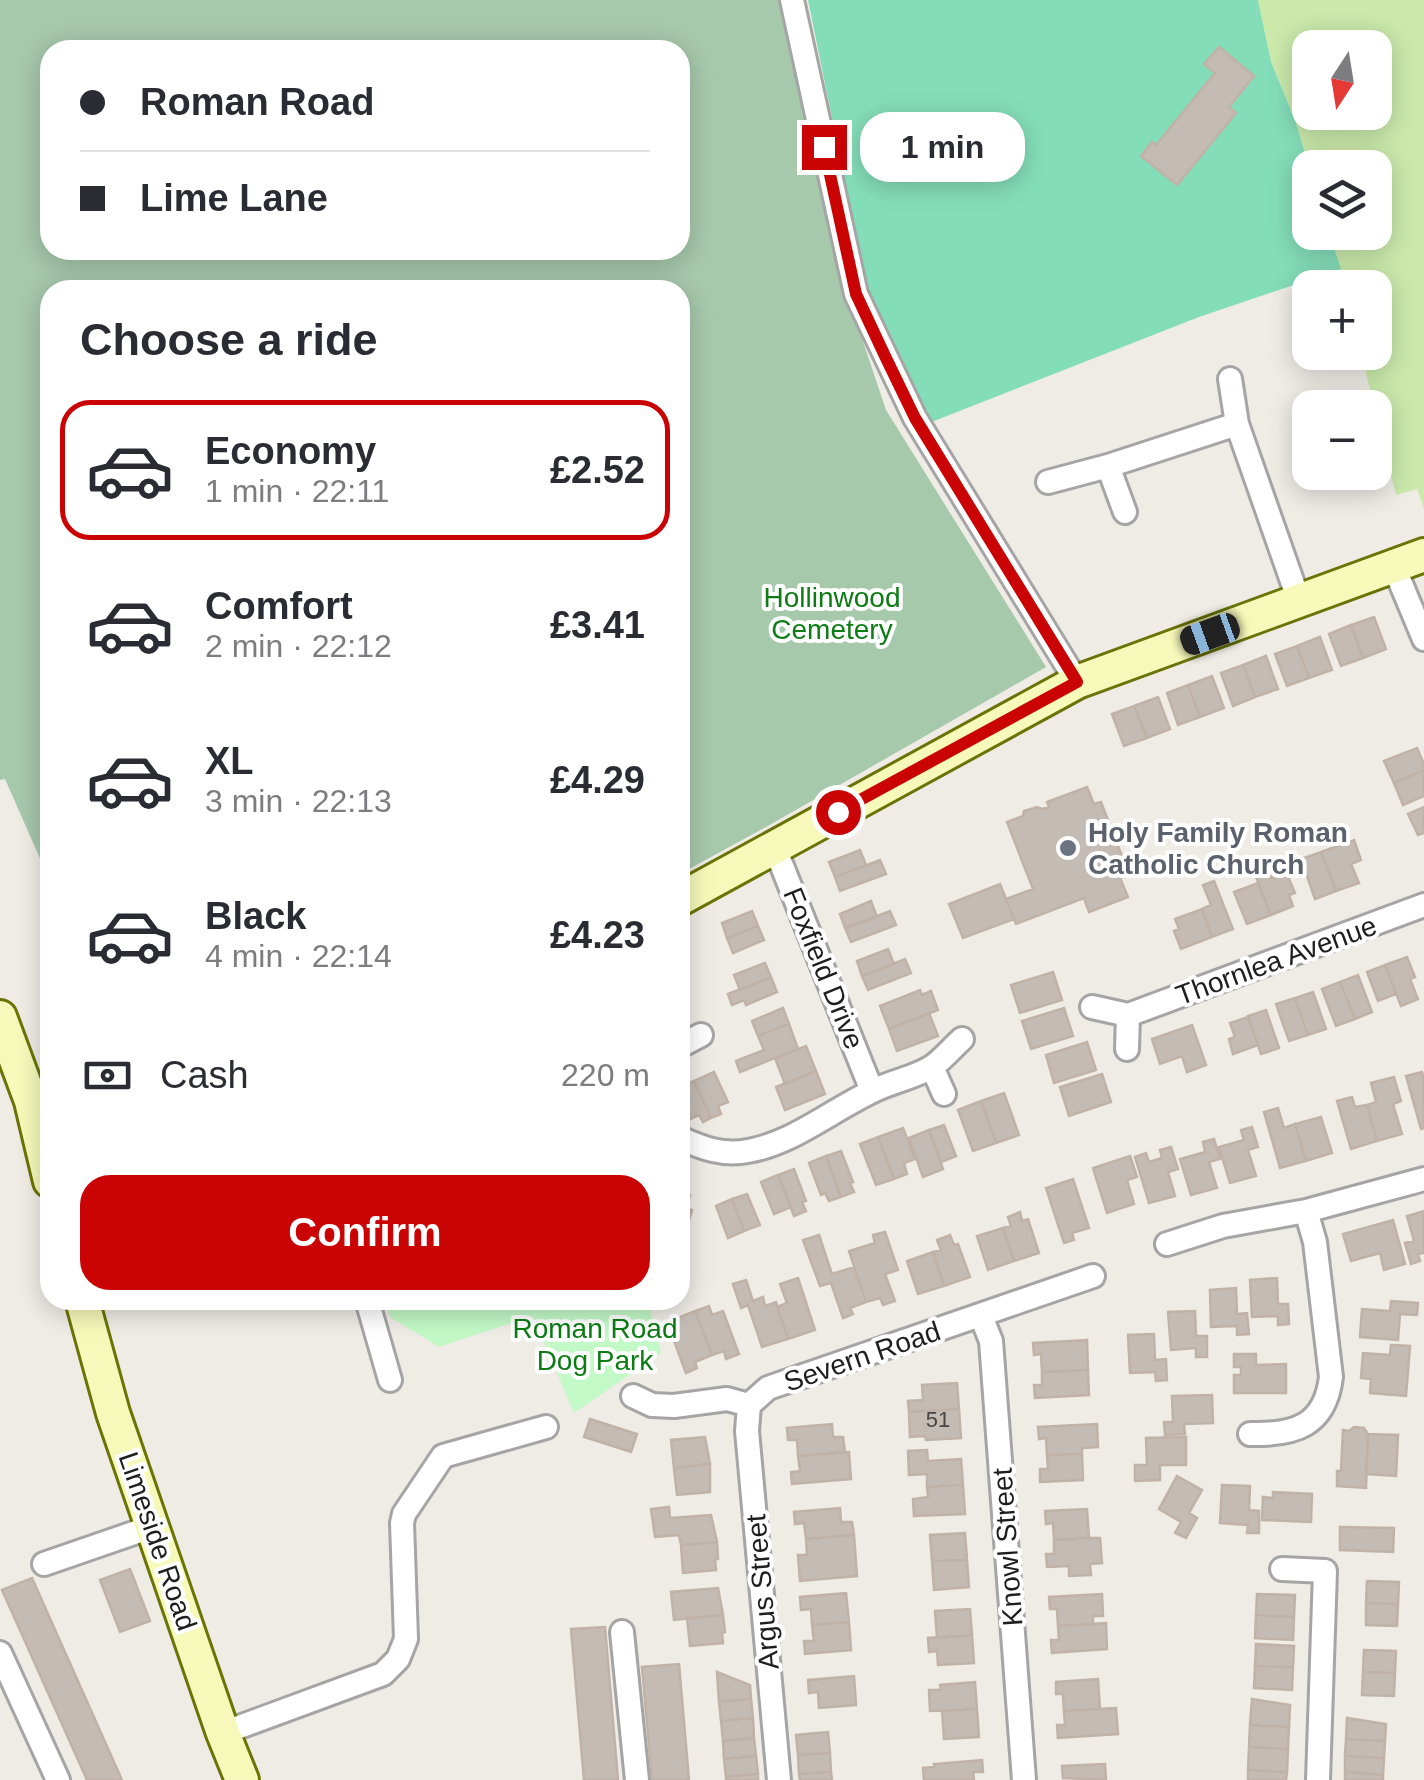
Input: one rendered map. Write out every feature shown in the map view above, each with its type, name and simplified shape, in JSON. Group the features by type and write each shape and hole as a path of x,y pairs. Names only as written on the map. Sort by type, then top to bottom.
{"street":[{"path":"792,0 856,294 915,418 1077,682"},
{"path":"1230,379 1238,424 1299,601"},
{"path":"1048,482 1238,424"},
{"path":"1108,466 1125,512"},
{"path":"690,893 1077,682 1409,561 1424,638"},
{"name":"Foxfield Drive","path":"774,846 872,1090"},
{"name":"Thornlea Avenue","path":"1128,1014 1424,904"},
{"path":"1092,1007 1128,1014 1127,1049"},
{"path":"3,1032 40,1099"},
{"path":"690,1041 701,1035"},
{"path":"690,1143 724,1153 749,1152 774,1143 872,1090 932,1067 962,1039"},
{"path":"932,1067 944,1094"},
{"path":"1168,1244 1222,1226 1306,1211 1424,1179"},
{"path":"1250,1434 1278,1435 1308,1425 1328,1398 1331,1377 1322,1300 1315,1242 1306,1211"},
{"name":"Severn Road","path":"632,1396 652,1405 726,1399 749,1405 768,1388 1093,1276"},
{"name":"Limeside Road","path":"85,1310 113,1412 242,1780"},
{"path":"370,1310 390,1380"},
{"name":"Knowl Street","path":"982,1316 991,1341 1024,1780"},
{"name":"Argus Street","path":"749,1405 747,1431 778,1780"},
{"path":"224,1733 384,1674 398,1659 406,1638 404,1514 443,1456 546,1427"},
{"path":"44,1564 152,1527"},
{"path":"1282,1568 1325,1571 1318,1780"},
{"path":"622,1632 636,1780"},
{"path":"0,1653 58,1780"}],"green space":[{"name":"Hollinwood Cemetery","path":"0,0 778,0 848,297 886,410 1046,667 690,869 690,280 40,280 40,858 5,779 0,780"},
{"path":"808,0 1258,0 1271,62 1292,113 1292,130 1298,130 1304,150 1292,150 1292,250 1335,250 1341,269 1292,270 1292,286 1199,317 929,423 870,304"},
{"path":"1258,0 1424,0 1424,509 1417,489 1396,495 1392,479 1392,390 1370,390 1365,370 1392,370 1392,270 1340,270 1334,250 1392,250 1392,150 1304,150 1298,130 1392,130 1392,30 1292,30 1292,113 1271,62"},
{"name":"Roman Road Dog Park","path":"388,1310 650,1310 661,1353 574,1413 533,1316 439,1347 390,1317"}],"building":[{"path":"1219,47 1254,76 1229,107 1236,113 1177,185 1141,156 1152,142 1156,145 1215,73 1204,64"},
{"path":"1374,617 1386,649 1363,658 1351,625"},
{"path":"1351,625 1363,658 1341,666 1329,634"},
{"path":"1320,637 1332,670 1309,678 1297,646"},
{"path":"1297,646 1309,678 1287,686 1275,654"},
{"path":"1266,656 1278,689 1255,697 1243,665"},
{"path":"1243,665 1255,697 1233,706 1221,673"},
{"path":"1212,676 1224,708 1200,717 1188,685"},
{"path":"1188,685 1200,717 1178,725 1167,693"},
{"path":"1158,697 1170,729 1147,738 1134,706"},
{"path":"1134,706 1147,738 1124,746 1112,714"},
{"path":"1417,748 1424,770 1394,783 1384,761"},
{"path":"1424,770 1424,796 1403,805 1394,783"},
{"name":"Holy Family Roman Catholic Church","path":"1087,787 1094,804 1101,802 1129,874 1120,878 1128,897 1089,912 1084,898 1016,924 1006,899 1033,889 1007,822 1023,816 1024,811 1049,807 1047,802"},
{"path":"1424,807 1424,833 1418,835 1408,814"},
{"path":"1354,840 1361,860 1351,864 1359,883 1336,891 1321,852"},
{"path":"860,850 866,865 835,877 829,862"},
{"path":"1321,852 1336,891 1315,899 1301,859"},
{"path":"880,860 886,874 840,891 835,877"},
{"path":"1267,864 1272,878 1286,872 1295,893 1289,895 1293,906 1271,915 1253,869"},
{"path":"1214,881 1233,929 1212,937 1202,909 1211,905 1203,885"},
{"path":"1258,883 1271,915 1247,924 1234,892"},
{"path":"1000,884 1014,919 963,938 949,904"},
{"path":"871,901 877,917 845,928 840,914"},
{"path":"1202,909 1212,937 1181,949 1174,931 1179,929 1175,919"},
{"path":"752,911 758,926 727,938 722,923"},
{"path":"890,911 896,925 851,942 845,928"},
{"path":"758,926 764,940 733,953 727,938"},
{"path":"888,949 894,964 862,976 857,961"},
{"path":"1407,957 1418,999 1401,1006 1385,965"},
{"path":"905,959 911,973 868,990 862,976"},
{"path":"765,963 771,977 740,990 734,975"},
{"path":"1385,965 1396,994 1378,1001 1367,972"},
{"path":"1053,972 1062,1000 1020,1013 1011,985"},
{"path":"1358,975 1372,1012 1355,1019 1340,982"},
{"path":"771,977 777,992 746,1005 744,1000 732,1005 728,994"},
{"path":"1340,982 1355,1019 1336,1026 1322,989"},
{"path":"920,990 922,995 931,991 938,1010 889,1029 880,1006"},
{"path":"1313,992 1326,1029 1308,1035 1295,998"},
{"path":"1295,998 1308,1035 1289,1041 1276,1004"},
{"path":"783,1008 789,1024 758,1036 752,1021"},
{"path":"1064,1008 1073,1036 1031,1049 1022,1021"},
{"path":"1266,1010 1279,1048 1261,1054 1248,1016"},
{"path":"929,1013 938,1036 897,1051 889,1029"},
{"path":"1248,1017 1258,1045 1233,1054 1229,1039 1235,1037 1230,1023"},
{"path":"789,1024 798,1049 740,1072 736,1061 764,1050 758,1036"},
{"path":"1192,1025 1206,1065 1187,1072 1182,1056 1160,1064 1152,1039"},
{"path":"1087,1042 1096,1070 1054,1083 1046,1055"},
{"path":"806,1046 816,1071 785,1084 775,1058"},
{"path":"816,1071 825,1094 785,1110 776,1087"},
{"path":"714,1072 728,1102 718,1106 721,1114 711,1118 694,1081"},
{"path":"1422,1072 1424,1128 1421,1129 1406,1076"},
{"path":"1102,1074 1111,1102 1069,1116 1060,1087"},
{"path":"1394,1077 1401,1101 1393,1104 1402,1134 1377,1141 1367,1105 1376,1102 1371,1083"},
{"path":"694,1081 711,1118 703,1122 699,1115 690,1119 690,1083"},
{"path":"1004,1093 1019,1135 996,1143 981,1101"},
{"path":"1352,1097 1355,1107 1367,1105 1377,1141 1351,1149 1337,1101"},
{"path":"981,1101 996,1143 973,1151 958,1110"},
{"path":"1278,1108 1284,1128 1295,1124 1306,1161 1280,1168 1264,1112"},
{"path":"1321,1117 1332,1153 1306,1161 1295,1124"},
{"path":"944,1125 956,1156 941,1162 929,1130"},
{"path":"1252,1127 1258,1147 1248,1150 1256,1176 1230,1183 1219,1147 1244,1140 1241,1130"},
{"path":"903,1128 915,1159 904,1163 907,1174 894,1179 878,1137"},
{"path":"929,1130 943,1169 923,1177 909,1138"},
{"path":"878,1137 894,1179 876,1185 860,1144"},
{"path":"1214,1139 1220,1159 1209,1162 1217,1188 1191,1195 1180,1159 1205,1152 1203,1142"},
{"path":"1171,1147 1178,1169 1168,1172 1175,1196 1149,1203 1135,1157 1146,1153 1149,1162 1162,1158 1160,1150"},
{"path":"841,1151 854,1192 841,1197 826,1156"},
{"path":"826,1156 841,1197 829,1201 825,1193 821,1195 809,1163"},
{"path":"1130,1156 1137,1177 1127,1180 1134,1204 1107,1213 1093,1168"},
{"path":"794,1169 806,1211 794,1216 778,1175"},
{"path":"778,1175 791,1207 774,1214 761,1182"},
{"path":"1073,1179 1089,1228 1072,1233 1074,1240 1064,1243 1046,1188"},
{"path":"747,1194 760,1225 744,1231 732,1199"},
{"path":"732,1199 744,1231 728,1238 716,1206"},
{"path":"1424,1211 1424,1253 1418,1254 1420,1261 1411,1264 1405,1243 1414,1241 1407,1216"},
{"path":"1020,1212 1022,1221 1028,1219 1039,1253 1014,1261 1003,1228 1011,1226 1008,1217"},
{"path":"1393,1220 1405,1264 1384,1270 1380,1253 1351,1261 1343,1234"},
{"path":"1003,1228 1014,1261 988,1270 977,1236"},
{"path":"885,1232 898,1270 885,1274 895,1301 883,1305 880,1298 866,1302 849,1251 875,1243 873,1235"},
{"path":"819,1235 832,1274 854,1267 866,1302 850,1308 853,1314 843,1318 831,1283 820,1286 803,1240"},
{"path":"950,1235 954,1245 958,1244 970,1277 944,1286 933,1252 941,1250 937,1240"},
{"path":"933,1252 944,1286 918,1294 907,1261"},
{"path":"798,1278 815,1330 788,1339 777,1307 787,1303 780,1284"},
{"path":"1277,1278 1278,1304 1288,1304 1289,1324 1278,1325 1278,1316 1252,1317 1250,1280"},
{"path":"746,1280 753,1301 763,1297 765,1306 776,1302 788,1339 762,1347 748,1305 741,1308 733,1284"},
{"path":"1236,1288 1237,1314 1247,1313 1249,1334 1237,1335 1237,1326 1211,1327 1210,1290"},
{"path":"1391,1301 1418,1303 1417,1315 1400,1314 1398,1340 1360,1337 1362,1309 1390,1311"},
{"path":"709,1306 712,1315 723,1311 739,1354 726,1359 724,1351 712,1355 695,1311"},
{"path":"695,1311 712,1355 695,1362 697,1368 686,1373 667,1322"},
{"path":"1195,1311 1196,1336 1207,1336 1207,1357 1196,1357 1196,1348 1171,1350 1168,1312"},
{"path":"1154,1334 1155,1360 1166,1359 1167,1380 1156,1381 1155,1372 1130,1373 1128,1335"},
{"path":"1087,1340 1088,1370 1042,1372 1041,1354 1034,1355 1033,1343"},
{"path":"1391,1345 1410,1346 1406,1396 1370,1393 1371,1379 1361,1378 1363,1353 1390,1355"},
{"path":"1234,1354 1256,1354 1256,1365 1286,1364 1286,1393 1234,1393 1234,1375 1241,1375 1241,1367 1234,1367"},
{"path":"1088,1370 1089,1395 1035,1398 1034,1385 1042,1385 1042,1372"},
{"path":"957,1383 959,1409 909,1412 908,1401 923,1400 922,1385"},
{"path":"1212,1395 1213,1423 1184,1424 1185,1434 1165,1435 1164,1422 1173,1422 1172,1396"},
{"path":"959,1409 961,1438 910,1437 909,1412"},
{"path":"590,1419 637,1434 631,1452 584,1437"},
{"path":"832,1424 833,1437 843,1437 845,1452 798,1456 797,1440 788,1440 787,1428"},
{"path":"1097,1424 1098,1447 1082,1448 1082,1454 1047,1455 1046,1438 1039,1439 1038,1427"},
{"path":"1364,1428 1368,1434 1366,1488 1337,1486 1343,1430"},
{"path":"1368,1434 1398,1435 1396,1476 1366,1474"},
{"path":"705,1437 710,1464 674,1468 671,1440"},
{"path":"1186,1437 1186,1465 1160,1465 1160,1480 1135,1481 1135,1465 1147,1465 1146,1438"},
{"path":"927,1450 928,1461 961,1459 963,1485 927,1487 927,1474 909,1475 908,1451"},
{"path":"849,1452 851,1479 792,1484 791,1472 800,1471 798,1456"},
{"path":"1082,1454 1083,1480 1040,1482 1040,1469 1048,1469 1047,1455"},
{"path":"710,1464 710,1492 677,1495 674,1468"},
{"path":"1177,1476 1202,1490 1189,1513 1197,1518 1186,1538 1175,1533 1181,1522 1159,1509"},
{"path":"963,1485 965,1514 914,1516 913,1499 928,1497 927,1487"},
{"path":"1222,1485 1250,1486 1249,1510 1259,1511 1259,1533 1247,1533 1248,1525 1220,1523"},
{"path":"1273,1492 1312,1494 1311,1522 1262,1520 1263,1497 1273,1498"},
{"path":"669,1507 670,1518 711,1515 717,1542 681,1545 679,1535 655,1537 651,1509"},
{"path":"840,1508 841,1522 852,1522 854,1535 806,1539 804,1523 795,1524 794,1512"},
{"path":"1087,1509 1089,1538 1054,1540 1053,1523 1046,1524 1045,1511"},
{"path":"1340,1527 1394,1528 1393,1552 1340,1550"},
{"path":"965,1533 967,1560 932,1561 930,1535"},
{"path":"854,1535 857,1576 800,1581 798,1555 807,1555 806,1539"},
{"path":"1100,1538 1102,1563 1090,1564 1091,1575 1069,1576 1069,1566 1047,1567 1046,1554 1054,1554 1054,1540"},
{"path":"717,1542 716,1570 683,1573 681,1545"},
{"path":"967,1560 969,1587 934,1590 932,1561"},
{"path":"130,1569 150,1621 120,1632 100,1580"},
{"path":"32,1578 122,1780 87,1780 2,1590"},
{"path":"1367,1581 1399,1582 1398,1604 1366,1603"},
{"path":"718,1588 723,1615 674,1620 671,1592"},
{"path":"846,1593 849,1622 812,1625 811,1609 801,1610 800,1597"},
{"path":"1102,1594 1103,1616 1093,1616 1093,1624 1058,1626 1057,1609 1050,1609 1049,1597"},
{"path":"1257,1594 1295,1595 1294,1617 1256,1615"},
{"path":"1366,1603 1398,1604 1397,1626 1366,1625"},
{"path":"970,1609 972,1635 937,1638 935,1611"},
{"path":"723,1615 723,1643 690,1646 687,1618"},
{"path":"1256,1615 1294,1617 1293,1640 1255,1638"},
{"path":"849,1622 851,1650 805,1654 804,1641 814,1641 812,1625"},
{"path":"1106,1623 1107,1649 1052,1653 1051,1640 1059,1640 1058,1626"},
{"path":"605,1627 618,1780 584,1780 571,1629"},
{"path":"972,1635 974,1663 938,1665 937,1651 929,1652 928,1638"},
{"path":"1256,1644 1294,1646 1293,1667 1255,1666"},
{"path":"1364,1650 1396,1651 1395,1673 1363,1672"},
{"path":"679,1664 689,1780 652,1780 642,1667"},
{"path":"1255,1666 1293,1667 1292,1690 1254,1688"},
{"path":"717,1672 750,1685 751,1699 719,1702"},
{"path":"1363,1672 1395,1673 1394,1696 1362,1695"},
{"path":"854,1676 856,1705 819,1708 818,1692 809,1693 808,1680"},
{"path":"1098,1679 1100,1709 1064,1711 1063,1694 1056,1694 1056,1682"},
{"path":"975,1682 977,1709 930,1711 929,1690 941,1690 940,1685"},
{"path":"751,1699 753,1718 721,1721 719,1702"},
{"path":"1252,1699 1290,1705 1289,1727 1250,1725"},
{"path":"1116,1708 1118,1734 1058,1738 1057,1725 1065,1725 1064,1711"},
{"path":"977,1709 979,1737 944,1739 942,1711"},
{"path":"753,1718 754,1738 723,1741 721,1721"},
{"path":"1347,1718 1386,1724 1385,1741 1346,1739"},
{"path":"1250,1725 1289,1727 1288,1749 1249,1747"},
{"path":"828,1732 830,1753 798,1755 796,1735"},
{"path":"754,1738 756,1756 724,1759 723,1741"},
{"path":"1346,1739 1385,1741 1384,1758 1345,1756"},
{"path":"1249,1747 1288,1749 1287,1772 1248,1770"},
{"path":"830,1753 831,1772 799,1774 798,1755"},
{"path":"756,1756 758,1774 726,1777 724,1759"},
{"path":"1345,1756 1384,1758 1383,1775 1345,1772"},
{"path":"982,1760 983,1772 973,1772 974,1780 924,1780 923,1768 935,1767 934,1764"},
{"path":"1105,1764 1106,1780 1063,1778 1062,1766"},
{"path":"1248,1770 1287,1772 1286,1780 1248,1780"},
{"path":"831,1772 832,1780 800,1780 799,1774"},
{"path":"1345,1772 1383,1775 1383,1780 1345,1780"},
{"path":"758,1774 758,1780 726,1780 726,1777"}],"place":[{"name":"Holy Family Roman Catholic Church","path":"1068,848"}],"route":[{"path":"824,147 856,294 885,356 915,418 1077,682 838,812"}]}
